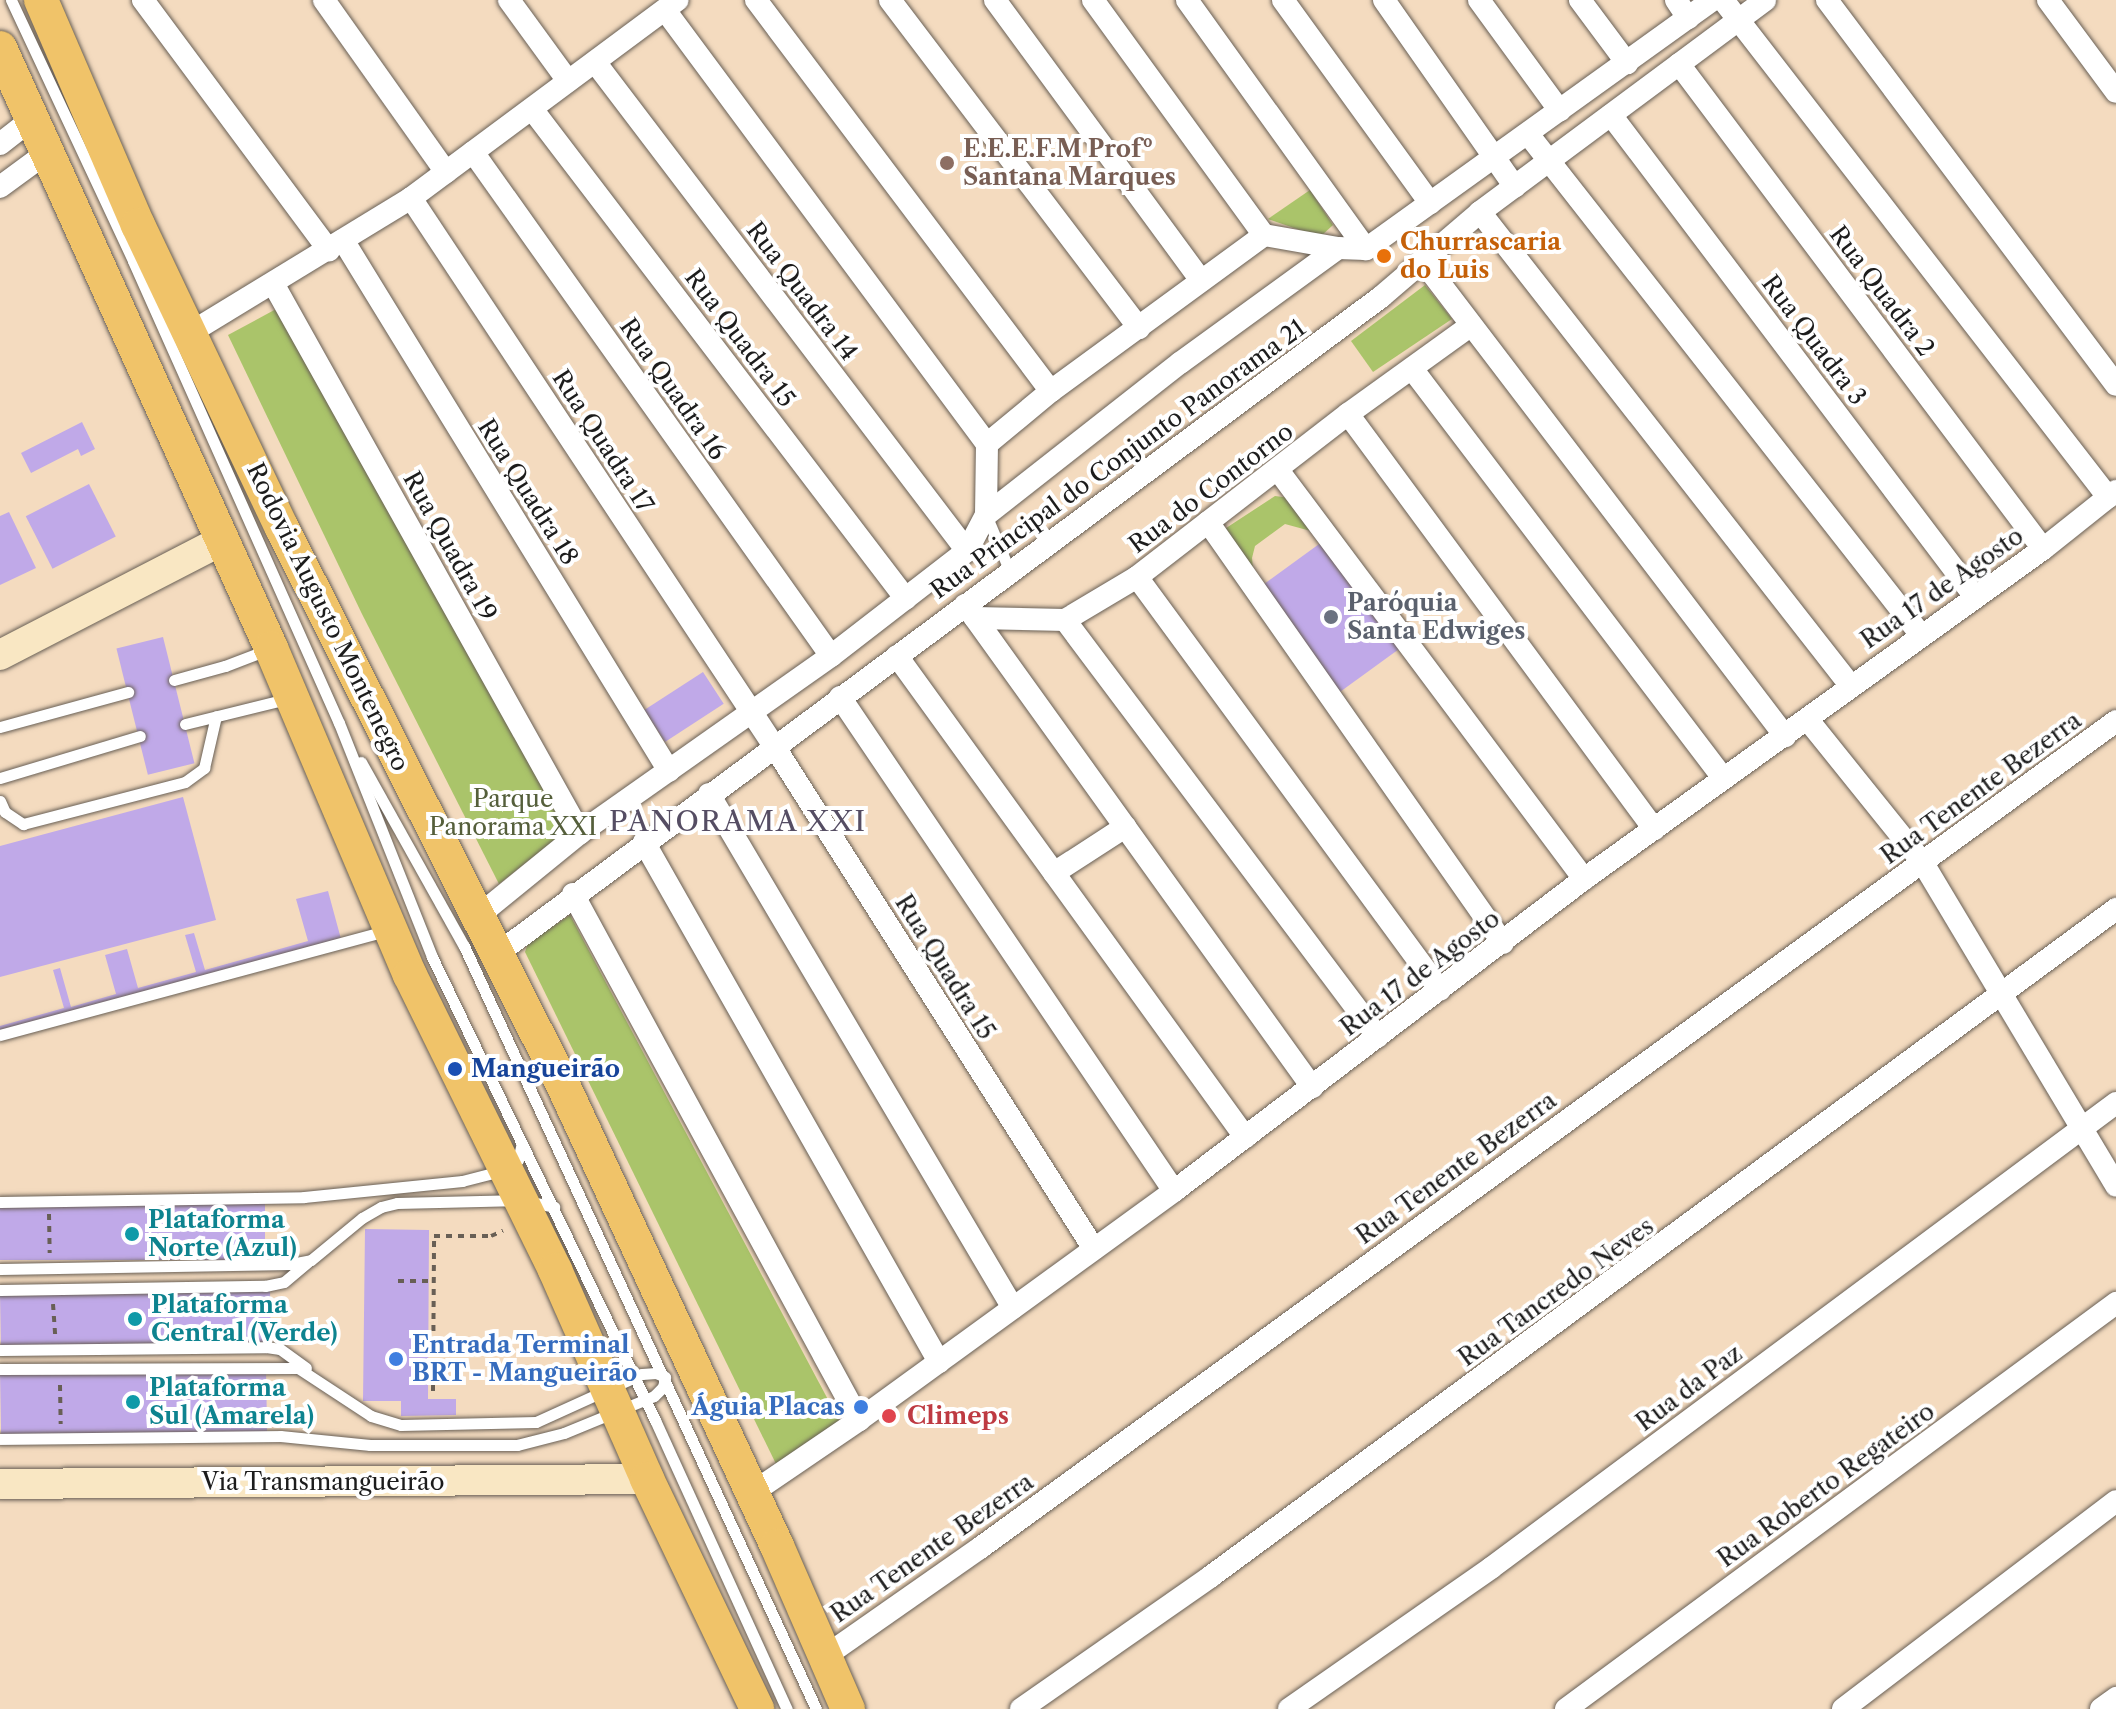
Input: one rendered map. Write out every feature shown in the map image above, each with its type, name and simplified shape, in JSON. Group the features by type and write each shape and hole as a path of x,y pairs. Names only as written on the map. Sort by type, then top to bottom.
{"main road":[{"name":"Rodovia Augusto Montenegro","path":"41,0 131,211 282,528 563,1085 827,1655 848,1709"},
{"path":"0,48 45,154 271,648 391,930 514,1156 626,1394 647,1479 757,1709"}],"street":[{"name":"Rua Quadra 18","path":"143,0 336,245 669,771"},
{"path":"324,0 446,172"},
{"path":"509,0 568,81"},
{"path":"756,0 1051,391"},
{"path":"890,0 1139,328"},
{"path":"995,0 1201,280"},
{"path":"1093,0 1264,235 1338,248 1366,249 1627,63 1682,9 1712,0"},
{"path":"1187,0 1366,249"},
{"path":"1283,0 1430,203"},
{"path":"1384,0 1515,187"},
{"path":"1479,0 1560,111"},
{"path":"1580,0 1627,63"},
{"path":"1723,0 2112,494"},
{"name":"Rua Principal do Conjunto Panorama 21","path":"497,954 573,894 840,697 897,656 970,611 1010,572 1381,297 1480,212 1765,0"},
{"path":"1827,0 2116,385"},
{"path":"2048,0 2116,92"},
{"path":"190,333 274,285 411,198 672,5 987,444 986,515"},
{"name":"Rua Quadra 14","path":"595,62 967,551"},
{"name":"Rua Quadra 2","path":"1679,64 2043,549"},
{"name":"Rua Quadra 15","path":"532,109 906,599"},
{"name":"Rua Quadra 3","path":"1611,115 1975,597"},
{"path":"0,144 31,120"},
{"path":"1528,134 1921,635"},
{"name":"Rua Quadra 16","path":"473,152 831,656"},
{"path":"0,187 45,154"},
{"name":"Rua Quadra 17","path":"411,198 751,713"},
{"path":"1480,212 1850,685"},
{"path":"987,444 1051,391 1264,235"},
{"name":"Rua Principal do Conjunto Panorama 21","path":"478,916 580,833 831,656 906,599 967,551 986,515 1180,363 1338,248"},
{"path":"1422,260 1785,736"},
{"name":"Rua Quadra 19","path":"274,285 580,833"},
{"name":"Rua do Contorno","path":"1065,620 1137,577 1348,414 1470,326"},
{"path":"1413,370 1723,778"},
{"path":"1348,414 1654,829"},
{"path":"1278,470 1584,879"},
{"name":"Rua 17 de Agosto","path":"752,1493 859,1420 1174,1191 1584,879 2043,549 2112,494"},
{"path":"1208,522 1503,943"},
{"path":"0,655 223,540"},
{"path":"1137,577 1440,990"},
{"path":"970,611 1065,620 1378,1037"},
{"path":"970,611 1312,1087"},
{"path":"897,656 1245,1137"},
{"path":"840,697 1174,1191"},
{"name":"Rua Quadra 15","path":"751,713 1094,1249"},
{"path":"1808,720 1923,863 2078,1128 2116,1186"},
{"name":"Rua Tenente Bezerra","path":"827,1655 2116,721"},
{"path":"709,794 1013,1308"},
{"path":"1054,873 1125,827"},
{"path":"644,842 939,1362"},
{"path":"573,894 859,1420"},
{"name":"Rua Tancredo Neves","path":"1021,1709 1223,1568 1717,1207 1998,992 2116,909"},
{"name":"Rua da Paz","path":"1289,1709 1504,1559 2078,1128 2116,1103"},
{"name":"Rua Roberto Regateiro","path":"1566,1709 2116,1303"},
{"name":"Via Transmangueirão","path":"0,1484 647,1479"},
{"path":"1843,1709 2116,1501"},
{"path":"2101,1709 2116,1698"}],"lane":[{"path":"0,1202 304,1197 462,1181 514,1156 339,723 140,275 11,0"},
{"path":"986,515 1010,572"},
{"path":"174,680 225,666 271,648"},
{"path":"0,727 128,692"},
{"path":"185,724 291,698"},
{"path":"0,801 5,812 23,824 185,782 204,768 216,716"},
{"path":"339,723 464,946 816,1709"},
{"path":"0,778 140,736"},
{"path":"0,1035 391,930"},
{"path":"0,1290 265,1286 284,1282 381,1207 471,1199 538,1204"},
{"path":"0,1269 291,1264 313,1258"},
{"path":"0,1350 266,1347 280,1349 312,1375"},
{"path":"0,1369 298,1368 371,1416 401,1425 536,1422 626,1394 663,1387 665,1377"},
{"path":"0,1439 280,1436 370,1445 517,1445 551,1438 656,1373 665,1377"},
{"path":"626,1394 787,1709"}],"path":[{"path":"49,1210 50,1264"},
{"path":"433,1391 434,1236 491,1236 503,1231"},
{"path":"398,1281 433,1281"},
{"path":"53,1299 55,1341"},
{"path":"60,1379 61,1430"}],"green space":[{"path":"1310,190 1333,225 1320,237 1268,219"},
{"path":"1425,285 1452,319 1373,372 1351,341"},
{"name":"Parque Panorama XXI","path":"278,308 570,828 499,884 362,614 228,335"},
{"path":"1275,496 1290,498 1318,533 1285,524 1255,546 1252,558 1255,591 1217,534"},
{"path":"570,915 841,1424 778,1468 525,952 528,943"}],"building":[{"path":"82,422 95,449 81,456 78,449 31,473 21,453"},
{"path":"89,484 116,537 53,569 26,516"},
{"path":"9,512 36,568 0,585 0,516"},
{"name":"Paróquia Santa Edwiges","path":"1326,539 1404,646 1336,695 1259,588"},
{"path":"163,637 194,763 148,775 116,649"},
{"path":"703,672 724,704 665,742 644,710"},
{"path":"183,797 216,920 0,977 0,846"},
{"path":"328,891 341,939 0,1033 0,1026 64,1008 53,970 60,968 71,1007 116,994 105,955 127,949 138,988 196,972 185,935 194,933 205,970 308,941 296,899"},
{"name":"Plataforma Norte (Azul)","path":"0,1202 265,1202 265,1260 0,1260"},
{"name":"Entrada Terminal BRT - Mangueirão","path":"365,1229 429,1230 428,1399 456,1399 456,1415 401,1416 401,1401 363,1401"},
{"name":"Plataforma Central (Verde)","path":"270,1291 271,1342 1,1347 0,1296"},
{"name":"Plataforma Sul (Amarela)","path":"266,1369 267,1433 1,1438 0,1374"}],"place":[{"name":"E.E.E.F.M Profº Santana Marques","path":"947,163"},
{"name":"Churrascaria do Luis","path":"1384,256"},
{"name":"Paróquia Santa Edwiges","path":"1331,617"},
{"name":"Mangueirão","path":"455,1069"},
{"name":"Plataforma Norte (Azul)","path":"132,1234"},
{"name":"Plataforma Central (Verde)","path":"135,1319"},
{"name":"Entrada Terminal BRT - Mangueirão","path":"396,1359"},
{"name":"Plataforma Sul (Amarela)","path":"133,1402"},
{"name":"Águia Placas","path":"861,1407"},
{"name":"Climeps","path":"889,1416"}],"district":[{"name":"PANORAMA XXI","path":"738,821"}]}
